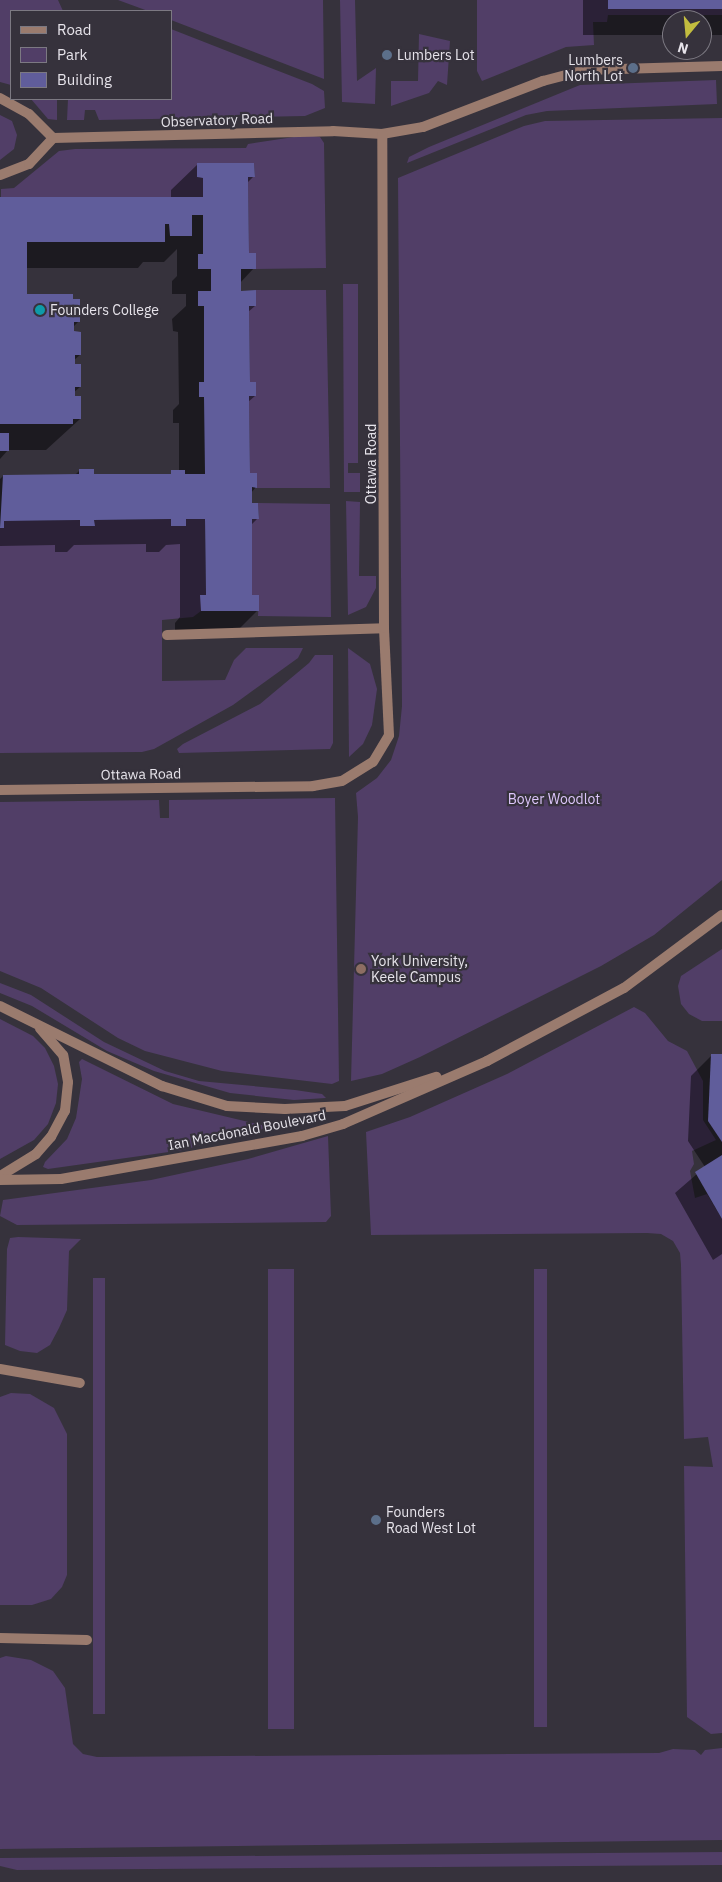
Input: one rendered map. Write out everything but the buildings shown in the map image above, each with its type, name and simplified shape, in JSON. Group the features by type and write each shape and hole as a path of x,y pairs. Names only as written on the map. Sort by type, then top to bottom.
{"street":[{"path":"382,134 423,127 543,81 585,70 722,66"},
{"path":"0,98 29,114 52,138 29,164 0,175"},
{"name":"Observatory Road","path":"52,138 334,131 382,134"},
{"name":"Ottawa Road","path":"0,790 304,786 342,781 372,762 388,735 384,628 382,134"},
{"path":"167,635 384,628"},
{"name":"Ian Macdonald Boulevard","path":"0,1180 61,1179 302,1136 343,1124 487,1062 624,988 722,915"},
{"name":"Ian Macdonald Boulevard","path":"0,1006 162,1086 227,1106 285,1110 345,1106 487,1062"},
{"name":"Ian Macdonald Boulevard","path":"0,1176 36,1154 51,1137 65,1112 68,1082 63,1055 54,1042 29,1019"},
{"path":"0,1369 80,1383"},
{"path":"0,1638 87,1640"}],"green space":[{"path":"0,0 58,0 63,10 10,10 10,85 0,82"},
{"path":"118,0 323,0 324,79 172,20 172,10 145,10"},
{"path":"340,0 355,0 357,81 376,68 375,104 342,102"},
{"path":"477,0 608,0 609,9 722,9 722,15 712,15 712,10 662,10 662,15 608,15 607,22 593,22 594,45 566,47 482,81 477,71"},
{"path":"172,29 312,84 324,91 325,108 305,116 99,120 95,110 85,110 84,120 67,120 68,100 172,100"},
{"path":"419,34 450,41 447,85 438,81 429,93 391,106 391,81 418,81"},
{"path":"716,80 717,104 547,111 526,115 407,163 409,157 429,147 580,85"},
{"path":"32,100 57,100 57,120 48,119"},
{"path":"0,115 12,121 17,135 14,149 0,160"},
{"name":"Boyer Woodlot","path":"722,118 722,880 654,935 601,966 420,1057 382,1074 351,1081 358,817 356,793 377,778 391,760 399,736 402,706 398,178 524,126 545,121"},
{"path":"307,135 320,137 324,143 326,268 256,269 249,253 248,177 255,177 254,163 197,163 197,177 203,178 203,197 1,197 1,189 14,188 59,151 75,149 246,148 248,144"},
{"path":"343,284 358,284 358,463 348,463 348,473 360,473 360,492 344,492"},
{"path":"256,290 326,290 330,488 257,488 257,473 250,473 249,396 256,396 256,383 250,382 249,306 256,306"},
{"path":"346,501 360,502 359,576 376,576 376,588 366,607 348,615"},
{"path":"258,503 330,504 331,617 258,616 259,595 252,595 252,519 259,519"},
{"path":"171,519 171,526 186,526 186,519 205,519 206,595 201,595 201,611 193,617 162,620 162,681 225,680 234,660 246,648 303,648 298,658 233,705 154,749 142,752 0,753 0,528 4,527 4,521 80,520 80,526 94,526 94,520"},
{"path":"348,648 370,664 377,689 372,725 363,744 349,757"},
{"path":"315,655 333,655 333,743 330,749 179,753 177,749 183,744 260,704 309,663"},
{"path":"335,798 339,1081 332,1084 222,1071 145,1051 118,1038 41,988 0,971 0,802 159,800 160,818 169,818 169,800"},
{"path":"722,949 722,1021 702,1021 689,1014 681,1004 678,986 681,976"},
{"path":"0,983 31,995 104,1042 165,1071 199,1081 295,1090 322,1094 326,1098 294,1100 230,1093 154,1071 107,1051 32,1006 0,993"},
{"path":"634,1007 645,1013 668,1041 687,1051 703,1081 703,1120 716,1140 692,1151 694,1164 690,1171 695,1198 707,1194 722,1219 722,1733 711,1734 687,1717 684,1466 713,1467 708,1437 684,1439 681,1265 680,1253 673,1241 661,1234 647,1233 371,1235 366,1132 410,1117 507,1074"},
{"path":"0,1019 33,1036 45,1048 54,1066 58,1084 56,1103 48,1124 34,1140 0,1159"},
{"path":"82,1059 173,1104 266,1126 261,1130 183,1150 48,1169 43,1167 45,1162 67,1139 76,1118 82,1079 79,1062"},
{"path":"328,1136 331,1216 326,1222 17,1225 0,1216 3,1200 151,1180 248,1159"},
{"path":"10,1238 81,1239 69,1251 67,1310 50,1345 37,1353 20,1351 5,1345 7,1249"},
{"path":"268,1269 294,1269 294,1729 268,1729"},
{"path":"534,1269 547,1269 547,1727 534,1727"},
{"path":"93,1278 105,1278 105,1714 93,1714"},
{"path":"11,1393 30,1394 54,1408 67,1434 67,1575 62,1587 51,1599 32,1605 0,1605 0,1397"},
{"path":"6,1656 31,1660 53,1671 65,1688 73,1744 83,1754 97,1757 659,1753 673,1749 695,1750 701,1755 705,1750 722,1748 722,1840 0,1849 0,1658"},
{"path":"722,1852 722,1865 17,1870 0,1866 0,1858"}],"place":[{"name":"Lumbers Lot","path":"387,55"},
{"name":"Lumbers North Lot","path":"633,68"},
{"name":"Founders College","path":"40,310"},
{"name":"York University, Keele Campus","path":"361,969"},
{"name":"Founders Road West Lot","path":"376,1520"}]}
